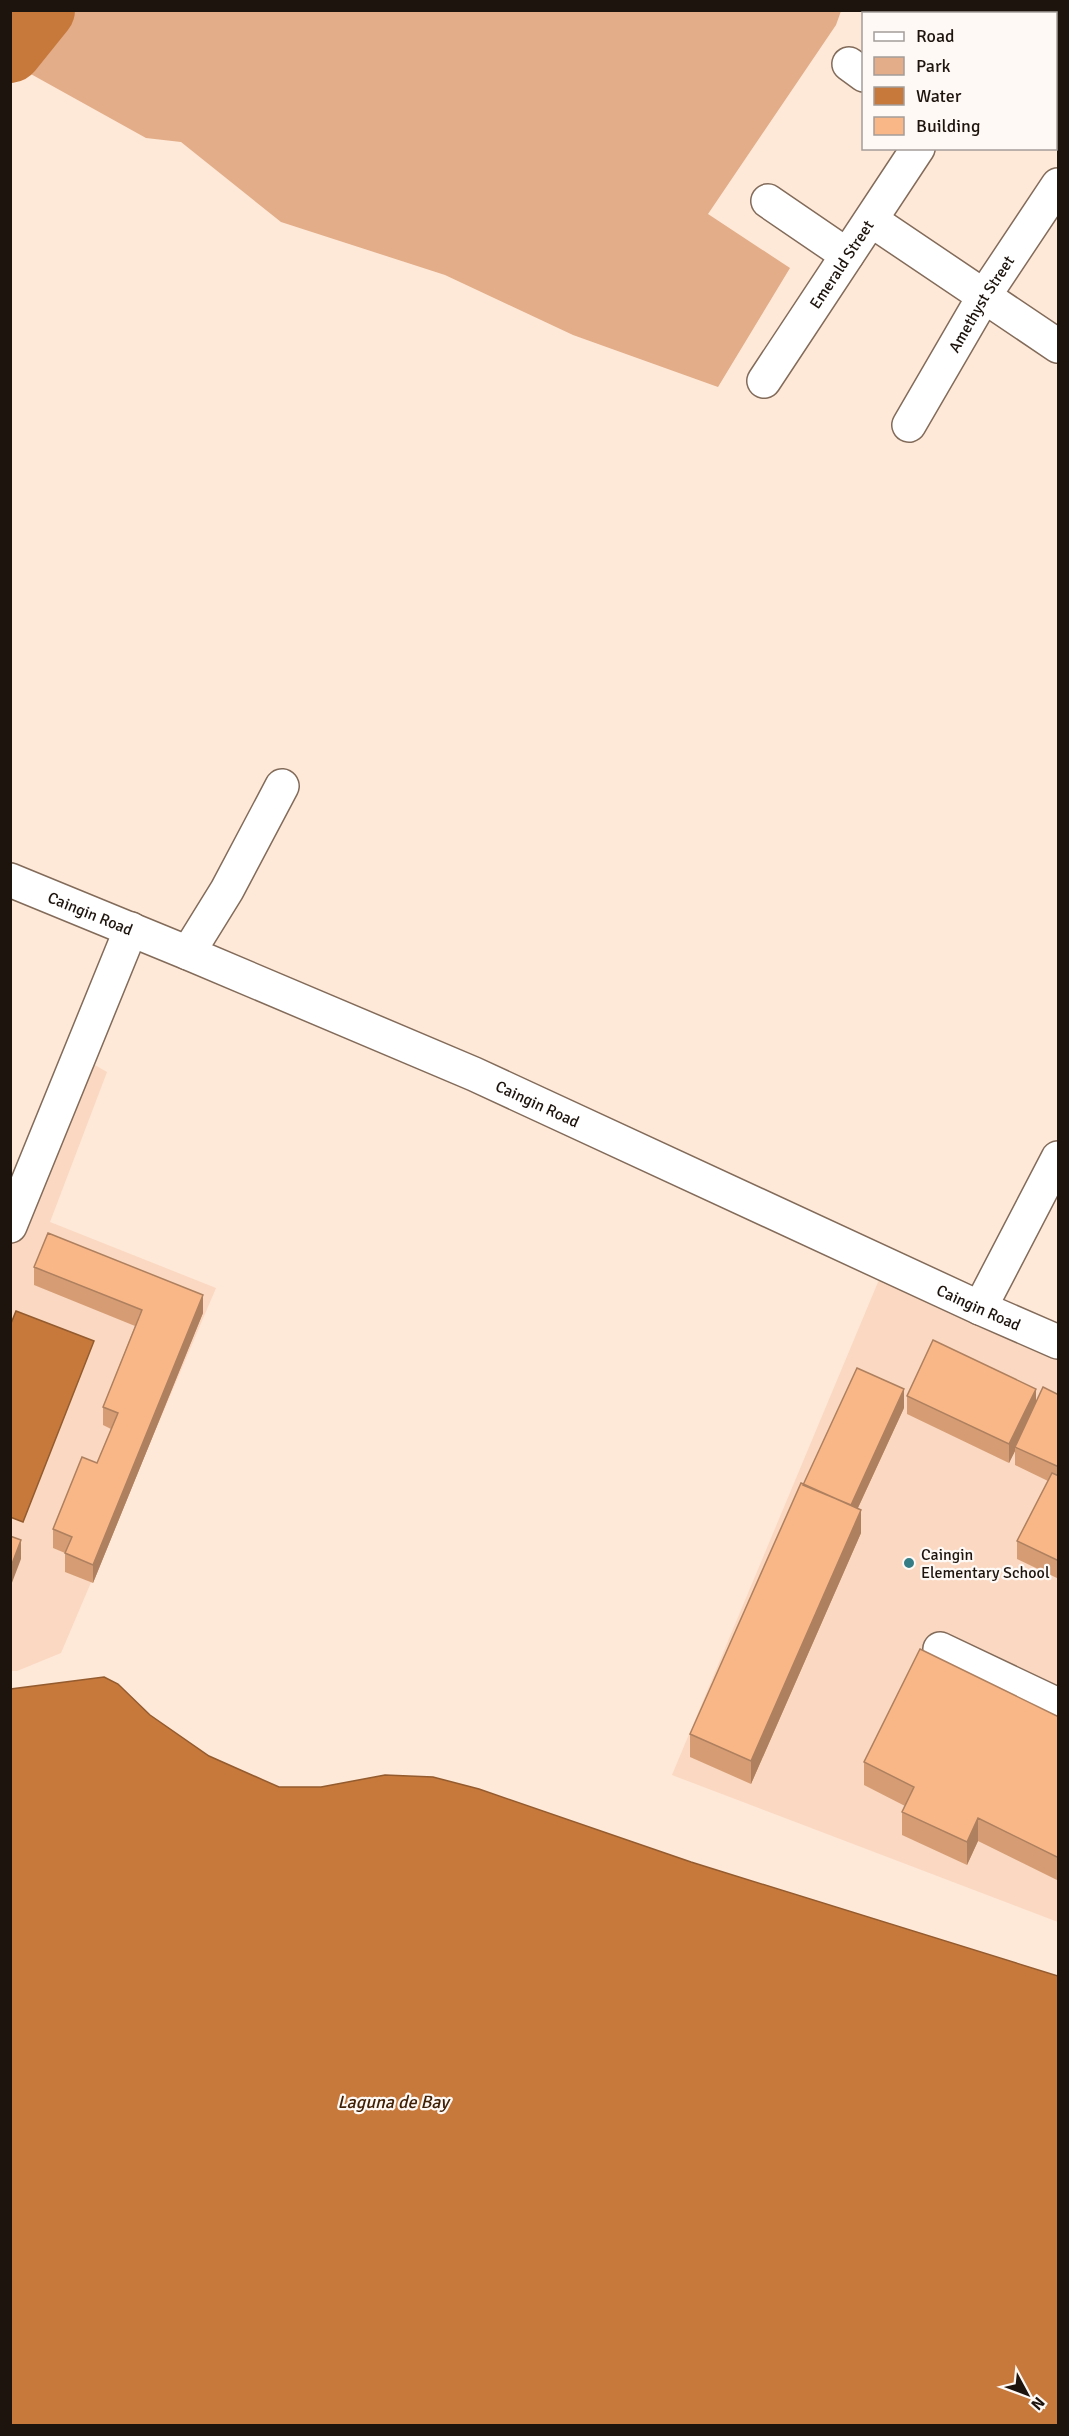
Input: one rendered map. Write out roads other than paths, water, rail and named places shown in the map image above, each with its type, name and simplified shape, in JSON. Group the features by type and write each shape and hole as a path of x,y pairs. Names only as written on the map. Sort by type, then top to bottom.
{"street":[{"name":"Emerald Street","path":"764,381 917,150"},
{"name":"Amethyst Street","path":"909,425 984,296 1059,185"},
{"path":"768,201 848,255"},
{"path":"871,220 1059,345"},
{"path":"188,953 237,872 282,786"},
{"name":"Caingin Road","path":"10,880 474,1074 980,1308 1059,1342"},
{"path":"10,1226 130,929"},
{"path":"980,1308 1059,1158"},
{"path":"940,1649 1059,1704"}],"water":[{"path":"16,1311 94,1341 23,1522 10,1517 10,1326"},
{"name":"Laguna de Bay","path":"104,1677 118,1684 150,1715 209,1756 279,1787 321,1787 385,1775 433,1777 479,1789 691,1862 1058,1976 1058,2425 11,2425 11,1689"}],"waterway":[{"path":"10,51 43,10"}],"place":[{"name":"Caingin Elementary School","path":"909,1563"}]}
